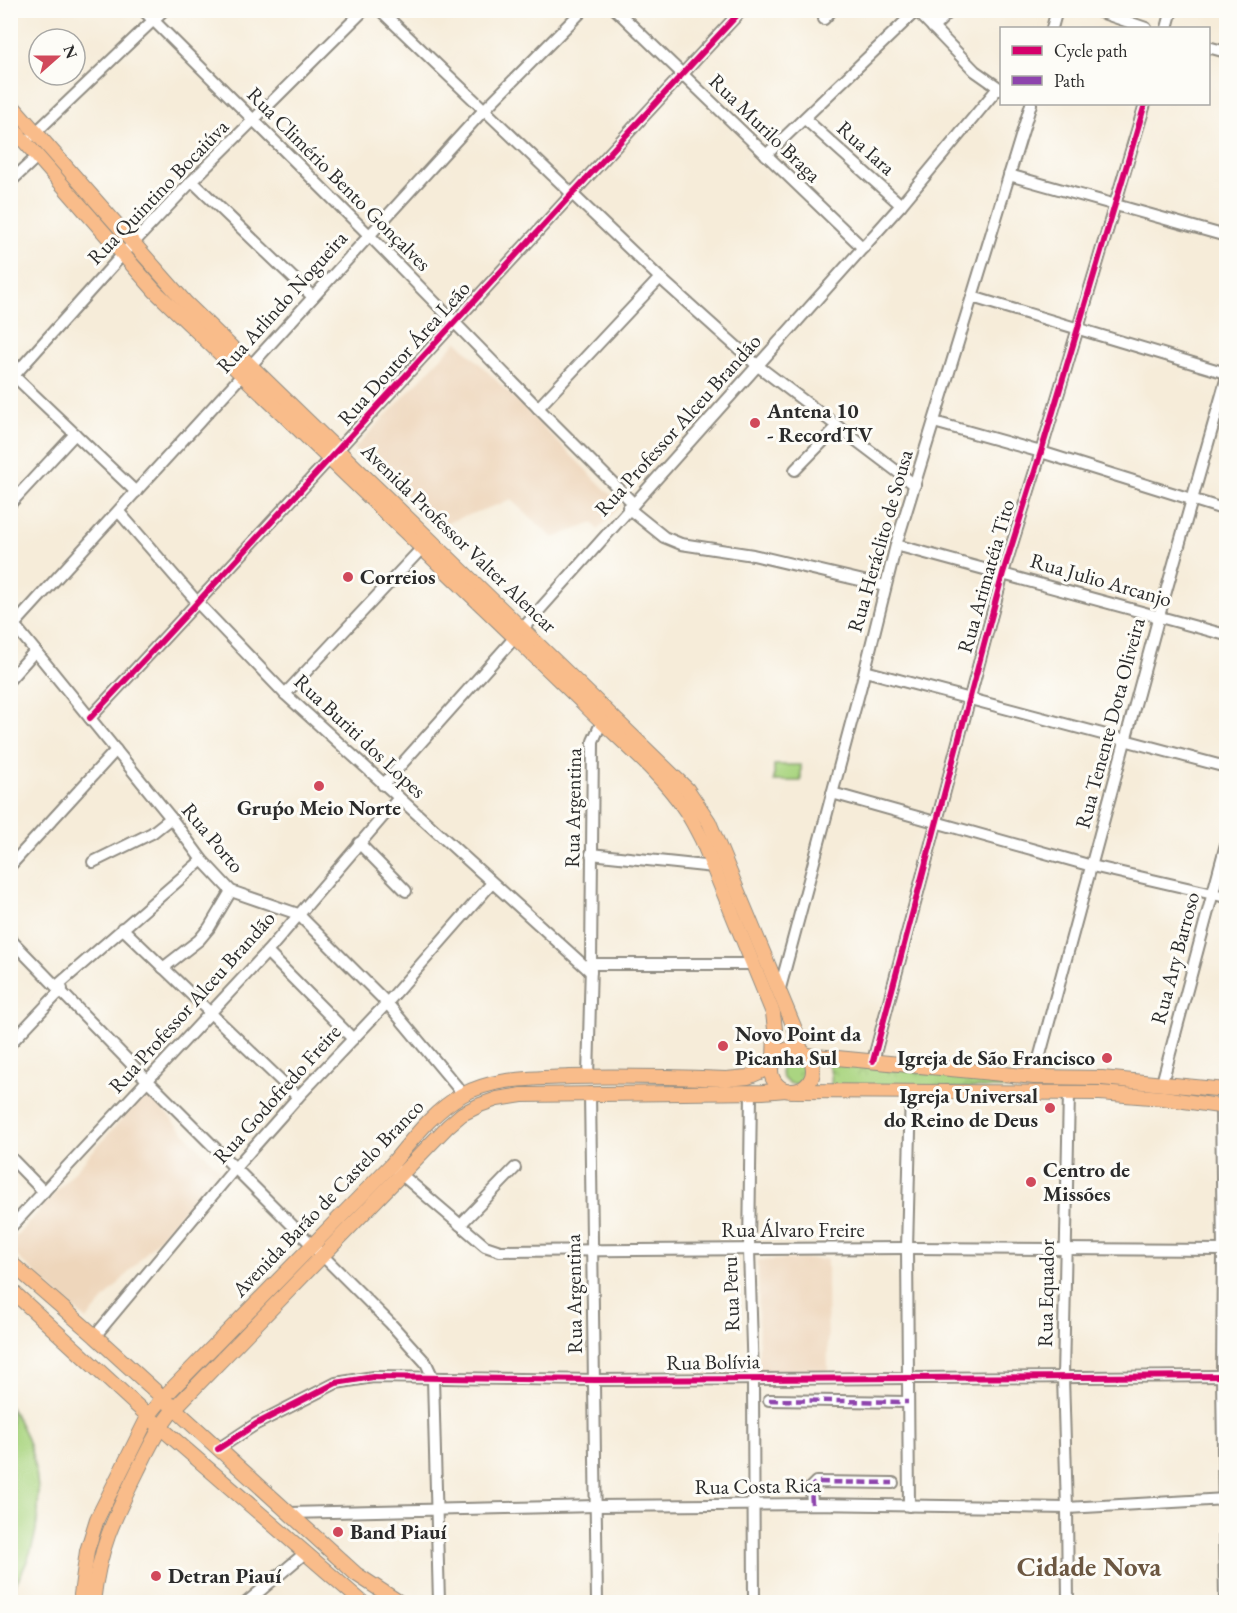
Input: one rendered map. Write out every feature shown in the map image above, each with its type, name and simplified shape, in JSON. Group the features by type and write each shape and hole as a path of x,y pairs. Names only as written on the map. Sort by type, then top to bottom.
{"main road":[{"name":"Avenida Professor Valter Alencar","path":"10,103 31,137 128,249"},
{"name":"Avenida Professor Valter Alencar","path":"10,125 31,137 38,156 128,249 186,303 246,370 584,696 673,794 687,813 714,867 773,1013 775,1029 773,1063"},
{"name":"Avenida Professor Valter Alencar","path":"334,456 422,548 519,633"},
{"name":"Avenida Professor Valter Alencar","path":"604,716 671,771 710,822 804,1053"},
{"path":"804,1053 810,1060 812,1073 807,1084 791,1090 781,1088 773,1079 773,1063 789,1049 804,1053 873,1061 1034,1077 1162,1083 1227,1090"},
{"name":"Avenida Barão de Castelo Branco","path":"396,1170 425,1125 447,1105 463,1094 491,1085 519,1079 588,1077 733,1079 748,1077 773,1063"},
{"name":"Avenida Barão de Castelo Branco","path":"93,1602 100,1558 106,1538 159,1426 318,1251 396,1170 417,1155 462,1114 480,1105 497,1099 522,1095 791,1090 1070,1093 1163,1098 1224,1107"},
{"name":"Avenida Barão de Castelo Branco","path":"80,1602 90,1539 149,1415 163,1398 318,1251"},
{"path":"10,1262 95,1336 356,1574 399,1602"},
{"path":"10,1289 159,1426 362,1602"}],"street":[{"name":"Rua Climério Bento Gonçalves","path":"143,10 369,235 664,537 681,544 753,555 885,586"},
{"path":"31,137 164,10"},
{"name":"Rua Quintino Bocaiúva","path":"12,376 192,181 254,122 364,10"},
{"path":"380,10 570,194 758,366 915,485"},
{"name":"Rua Arlindo Nogueira","path":"12,623 119,512 483,111 583,10"},
{"name":"Rua Murilo Braga","path":"616,10 862,248"},
{"name":"Rua Doutor Área Leão","path":"90,718 334,456 570,194 742,10"},
{"path":"824,20 832,10"},
{"path":"933,28 951,10"},
{"path":"1052,27 1058,10"},
{"path":"1094,10 1143,27"},
{"path":"1167,27 1172,10"},
{"path":"766,155 916,11 975,71 1000,89"},
{"path":"1210,47 1227,52"},
{"name":"Rua Professor Alceu Brandão","path":"383,785 901,205 1000,89"},
{"name":"Rua Heráclito de Sousa","path":"778,992 865,671 896,545 1010,175 1029,105"},
{"name":"Rua Arimatéia Tito","path":"873,1061 1003,573 1145,105"},
{"name":"Rua Iara","path":"805,119 901,205"},
{"path":"10,182 38,156"},
{"path":"1010,175 1227,236"},
{"path":"192,181 313,297"},
{"path":"538,408 660,278"},
{"path":"972,297 1227,373"},
{"path":"12,376 136,492"},
{"name":"Rua Tenente Dota Oliveira","path":"1034,1077 1191,500 1227,380"},
{"path":"934,422 1041,452 1227,510"},
{"path":"795,470 837,427"},
{"path":"10,504 75,434"},
{"name":"Rua Buriti dos Lopes","path":"119,512 198,603 285,694 398,799 591,968"},
{"name":"Rua Julio Arcanjo","path":"896,545 1227,635"},
{"path":"285,694 422,548"},
{"name":"Rua Porto","path":"12,623 171,818 202,860 231,891 298,914 387,1003 463,1094"},
{"path":"10,679 35,651"},
{"path":"865,671 1227,767"},
{"name":"Rua Argentina","path":"588,1077 593,741 604,716"},
{"path":"10,866 116,750"},
{"path":"832,793 1092,866 1227,897"},
{"name":"Rua Professor Alceu Brandão","path":"10,1228 267,952 398,799"},
{"path":"93,862 152,833 171,818"},
{"path":"359,843 406,891"},
{"name":"Rua Ary Barroso","path":"1162,1083 1227,844"},
{"path":"591,854 714,867"},
{"path":"10,1044 60,987 122,928 202,860"},
{"name":"Rua Godofredo Freire","path":"95,1336 236,1167 298,1097 387,1003 492,883"},
{"path":"163,968 199,940 209,928 231,891"},
{"path":"122,928 298,1097"},
{"path":"10,939 390,1323 426,1363 433,1378 439,1602"},
{"path":"267,952 353,1040"},
{"path":"591,968 754,964"},
{"name":"Rua Peru","path":"751,1092 749,1250 753,1378 754,1602"},
{"path":"909,1506 906,1248 910,1092"},
{"name":"Rua Argentina","path":"590,1093 597,1602"},
{"name":"Rua Equador","path":"1068,1602 1063,1377 1070,1093"},
{"path":"1224,1107 1225,1602"},
{"path":"10,1157 45,1192"},
{"path":"460,1225 515,1168"},
{"name":"Rua Álvaro Freire","path":"396,1170 484,1246 497,1251 906,1248 1225,1250"},
{"name":"Rua Bolívia","path":"218,1449 256,1424 336,1383 373,1377 595,1380 1224,1376"},
{"path":"769,1400 908,1402"},
{"path":"812,1504 811,1488 816,1482 893,1483"},
{"name":"Rua Costa Rica","path":"290,1512 812,1504 1067,1508 1225,1500"},
{"path":"247,1602 305,1553"}],"shaded area":[{"path":"457,341 621,505 598,530 593,523 553,538 511,500 434,527 354,449"},
{"path":"146,1092 220,1170 86,1320 11,1251 11,1242"},
{"path":"827,1259 828,1372 759,1372 758,1260"}],"green space":[{"path":"774,765 801,765 801,781 774,781"},
{"path":"794,1058 803,1062 807,1071 803,1080 794,1084 785,1080 781,1071 785,1062"},
{"path":"827,1063 1033,1083 1047,1088 830,1088 832,1076"},
{"path":"11,1408 23,1429 31,1452 38,1499 37,1523 32,1547 11,1590"}],"marked path":[{"path":"769,1400 908,1402"},
{"path":"812,1504 811,1487 816,1482 893,1483"}],"cycle path":[{"path":"90,718 742,10"},
{"path":"873,1061 1003,573 1145,105"},
{"path":"218,1449 256,1424 336,1383 373,1377 595,1380 1226,1376"}],"place":[{"name":"Antena 10 - RecordTV","path":"755,423"},
{"name":"Correios","path":"348,577"},
{"name":"Gruṕo Meio Norte","path":"319,786"},
{"name":"Novo Point da Picanha Sul","path":"723,1046"},
{"name":"Igreja de São Francisco","path":"1107,1058"},
{"name":"Igreja Universal do Reino de Deus","path":"1050,1108"},
{"name":"Centro de Missões","path":"1031,1182"},
{"name":"Band Piauí","path":"338,1532"},
{"name":"Detran Piauí","path":"156,1576"}],"district":[{"name":"Cidade Nova","path":"1089,1567"}]}
